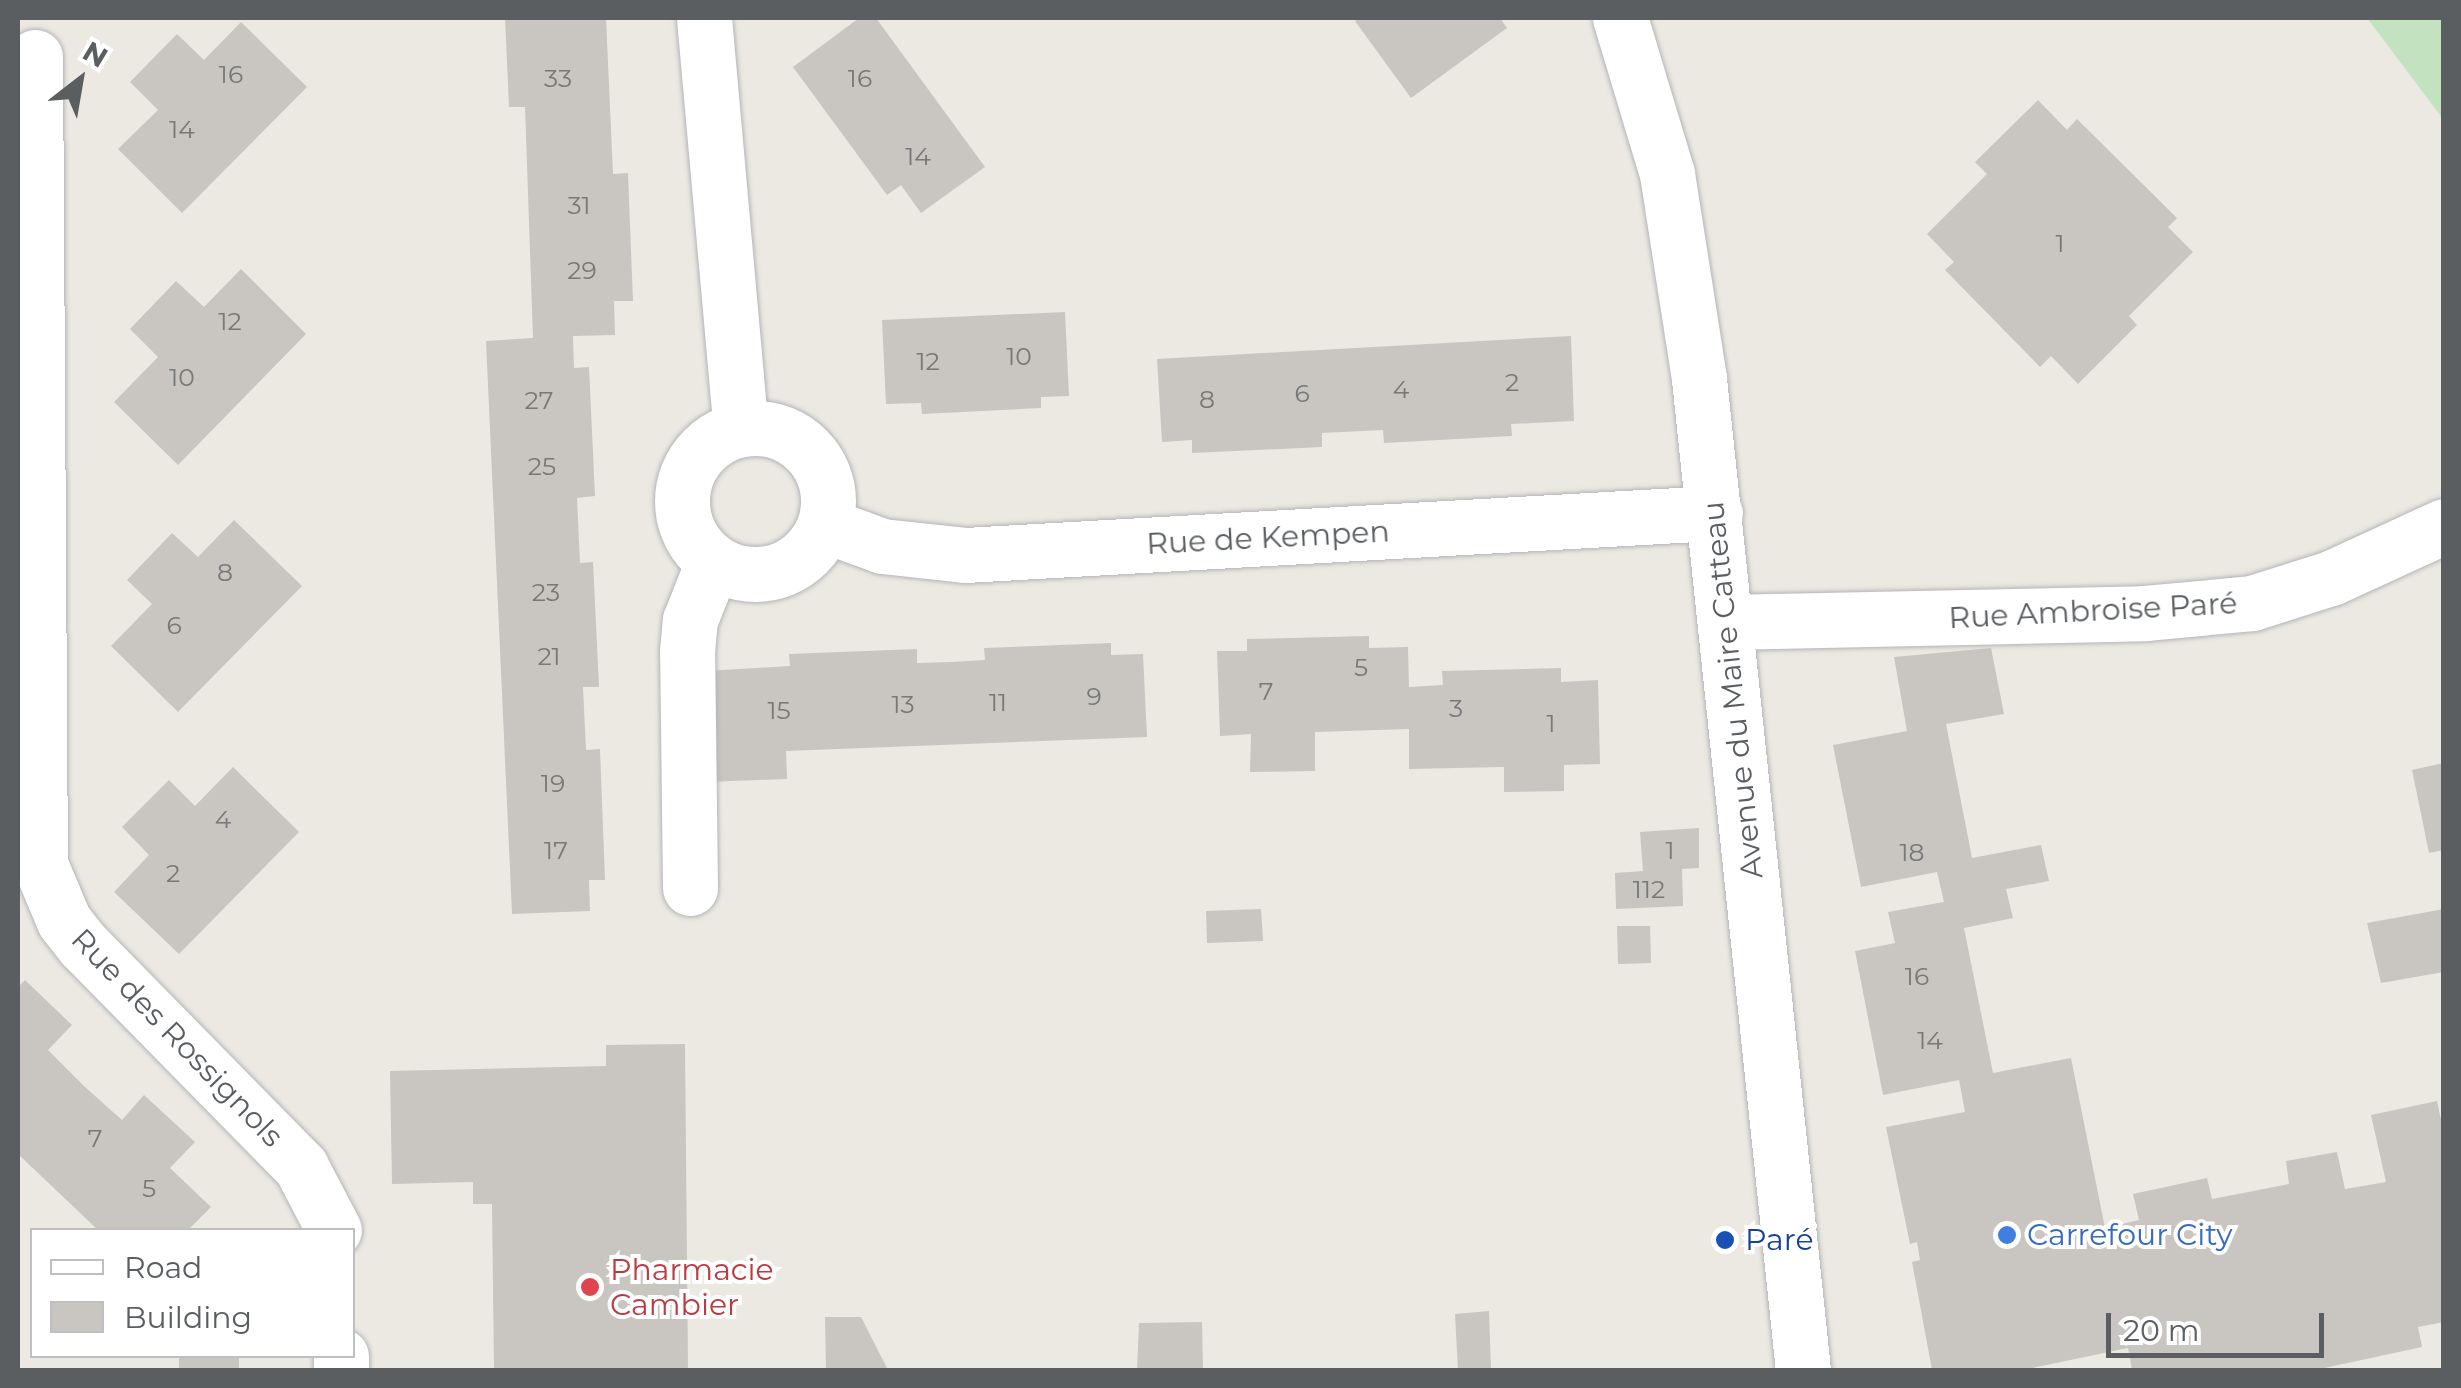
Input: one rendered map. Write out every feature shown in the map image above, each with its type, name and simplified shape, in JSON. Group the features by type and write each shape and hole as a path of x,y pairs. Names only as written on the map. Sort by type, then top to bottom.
{"street":[{"path":"704,18 741,429"},
{"name":"Avenue du Maire Catteau","path":"1620,18 1666,174 1715,513 1804,1370"},
{"name":"Rue des Rossignols","path":"35,57 40,864 64,921 83,945 301,1167 333,1228"},
{"path":"767,428 811,453 829,500 825,524 814,545 778,571 756,575 713,562 696,544 682,498 699,453 741,429 767,428"},
{"name":"Rue de Kempen","path":"825,524 882,546 964,555 1715,513"},
{"name":"Rue Ambroise Paré","path":"1726,622 2145,614 2252,603 2330,578 2444,526"},
{"path":"690,888 686,652 690,620 713,562"}],"green space":[{"path":"2367,18 2443,18 2443,119"}],"building":[{"path":"505,18 606,18 613,174 628,173 633,301 614,301 615,335 573,336 574,368 589,367 595,496 577,498 580,563 593,562 599,687 583,687 586,750 600,749 605,880 589,880 590,911 512,914 486,341 533,338 525,107 509,107"},
{"path":"859,18 876,18 985,167 921,213 901,185 887,195 793,67"},
{"path":"1500,18 1507,28 1411,98 1355,21"},
{"path":"241,22 307,87 182,213 118,149 158,110 130,82 177,34 204,60"},
{"path":"2038,100 2067,130 2077,119 2177,218 2168,227 2193,252 2129,316 2137,325 2078,384 2051,356 2040,367 1945,270 1954,262 1927,234 1987,174 1975,162"},
{"path":"241,269 306,334 178,465 114,402 158,357 130,329 176,281 204,307"},
{"path":"1065,312 1069,396 1041,397 1041,408 922,414 921,403 886,404 882,320"},
{"path":"1571,336 1574,421 1511,424 1512,436 1384,443 1383,430 1322,433 1322,447 1192,453 1192,440 1162,442 1157,359"},
{"path":"234,520 302,586 178,712 111,646 152,604 127,580 172,533 198,557"},
{"path":"1369,636 1369,648 1408,647 1409,687 1443,685 1442,671 1561,668 1561,682 1598,680 1600,764 1564,765 1564,791 1504,792 1504,767 1409,769 1409,729 1315,732 1315,771 1250,772 1251,734 1220,736 1217,651 1247,651 1247,639"},
{"path":"1111,643 1111,655 1143,654 1147,737 786,751 787,779 706,782 706,671 790,666 789,654 917,649 917,663 951,662 985,660 984,648"},
{"path":"1991,648 2004,714 1946,724 1972,858 2041,845 2049,881 2006,889 2013,918 1964,928 1993,1073 2071,1058 2105,1228 2139,1220 2133,1194 2207,1178 2212,1199 2289,1184 2286,1161 2337,1152 2345,1189 2386,1182 2371,1115 2437,1101 2444,1134 2444,1322 2418,1327 2422,1347 2315,1370 2132,1370 2128,1348 2023,1370 1932,1370 1912,1262 1920,1260 1917,1242 1910,1244 1886,1127 1965,1112 1959,1080 1883,1095 1855,951 1895,943 1888,912 1944,902 1937,872 1861,887 1833,745 1907,731 1894,657"},
{"path":"2444,763 2444,850 2429,853 2412,770"},
{"path":"233,767 299,832 179,954 114,892 149,855 122,827 169,780 195,806"},
{"path":"1699,828 1699,868 1682,869 1683,906 1616,909 1615,873 1643,871 1640,832"},
{"path":"1261,909 1263,941 1207,943 1206,911"},
{"path":"2444,909 2444,972 2381,983 2367,923"},
{"path":"1617,926 1650,926 1651,963 1618,964"},
{"path":"25,980 72,1025 48,1050 122,1120 144,1095 195,1142 170,1168 211,1207 190,1228 96,1228 18,1154 18,987"},
{"name":"Pharmacie Cambier","path":"685,1044 688,1370 494,1370 492,1204 473,1204 473,1182 392,1184 390,1071 606,1066 606,1045"},
{"path":"1489,1311 1491,1370 1458,1370 1455,1314"},
{"path":"825,1317 861,1317 888,1370 826,1370"},
{"path":"1202,1322 1203,1370 1137,1370 1139,1323"},
{"path":"179,1358 239,1358 239,1370 179,1370"}],"place":[{"name":"Carrefour City","path":"2007,1235"},
{"name":"Paré","path":"1725,1240"},
{"name":"Pharmacie Cambier","path":"590,1287"}]}
